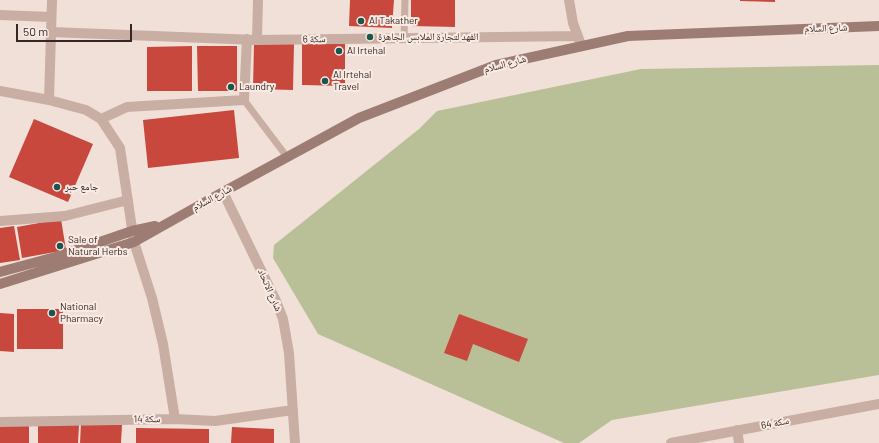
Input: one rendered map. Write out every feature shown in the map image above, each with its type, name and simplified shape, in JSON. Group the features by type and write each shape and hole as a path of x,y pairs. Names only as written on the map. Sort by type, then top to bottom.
{"street":[{"path":"48,100 52,0"},
{"path":"101,119 127,107 244,100 258,0"},
{"path":"569,0 573,23 580,41"},
{"path":"0,15 51,17"},
{"name":"شارع السلام","path":"0,284 134,242 359,118 489,68 580,41 628,36 879,26"},
{"name":"سكة 6","path":"51,32 252,40 404,38 580,41"},
{"path":"0,91 48,100 86,110 101,119 120,148 134,242 152,298 162,336 175,419"},
{"name":"شارع الاتحاد","path":"223,192 276,301 283,319 289,353 295,443"},
{"path":"0,221 65,216 128,200"},
{"name":"شارع السلام","path":"0,272 59,256 132,231 165,224"},
{"name":"سكة 64","path":"671,443 879,404"},
{"name":"سكة 14","path":"0,422 175,419 215,421 293,410"},
{"path":"737,430 739,443"}],"lane":[{"path":"404,38 405,0"},
{"path":"244,100 287,157"}],"green space":[{"path":"879,65 879,375 612,420 579,443 564,443 318,334 273,258 274,245 419,129 437,111 641,69"}],"building":[{"path":"350,0 394,0 392,28 349,26"},
{"path":"411,0 455,0 455,27 411,26"},
{"path":"775,0 775,2 740,1"},
{"path":"302,43 345,44 345,86 302,85"},
{"path":"254,44 294,44 293,90 253,89"},
{"path":"192,46 192,91 147,91 147,47"},
{"path":"197,46 237,46 237,91 198,91"},
{"path":"234,110 239,158 148,168 143,120"},
{"path":"34,119 93,144 68,202 9,177"},
{"path":"61,219 66,250 22,258 17,227"},
{"path":"14,226 20,260 0,263 0,228"},
{"path":"17,309 63,309 63,349 17,349"},
{"path":"0,313 14,314 14,352 0,351"},
{"path":"459,314 528,339 519,362 473,344 467,361 444,353"},
{"path":"0,424 29,424 29,443 0,443"},
{"path":"38,424 79,425 78,443 38,443"},
{"path":"81,424 122,425 121,443 80,443"},
{"path":"232,427 274,429 274,443 231,443"},
{"path":"136,428 209,429 209,443 136,443"}],"place":[{"name":"Al Takather","path":"361,21"},
{"name":"الفهد لتجارة الملابس الجاهزة","path":"370,37"},
{"name":"Al Irtehal","path":"339,51"},
{"name":"Al Irtehal Travel","path":"325,81"},
{"name":"Laundry","path":"231,87"},
{"name":"جامع حبر","path":"57,187"},
{"name":"Sale of Natural Herbs","path":"60,246"},
{"name":"National Pharmacy","path":"52,313"}]}
